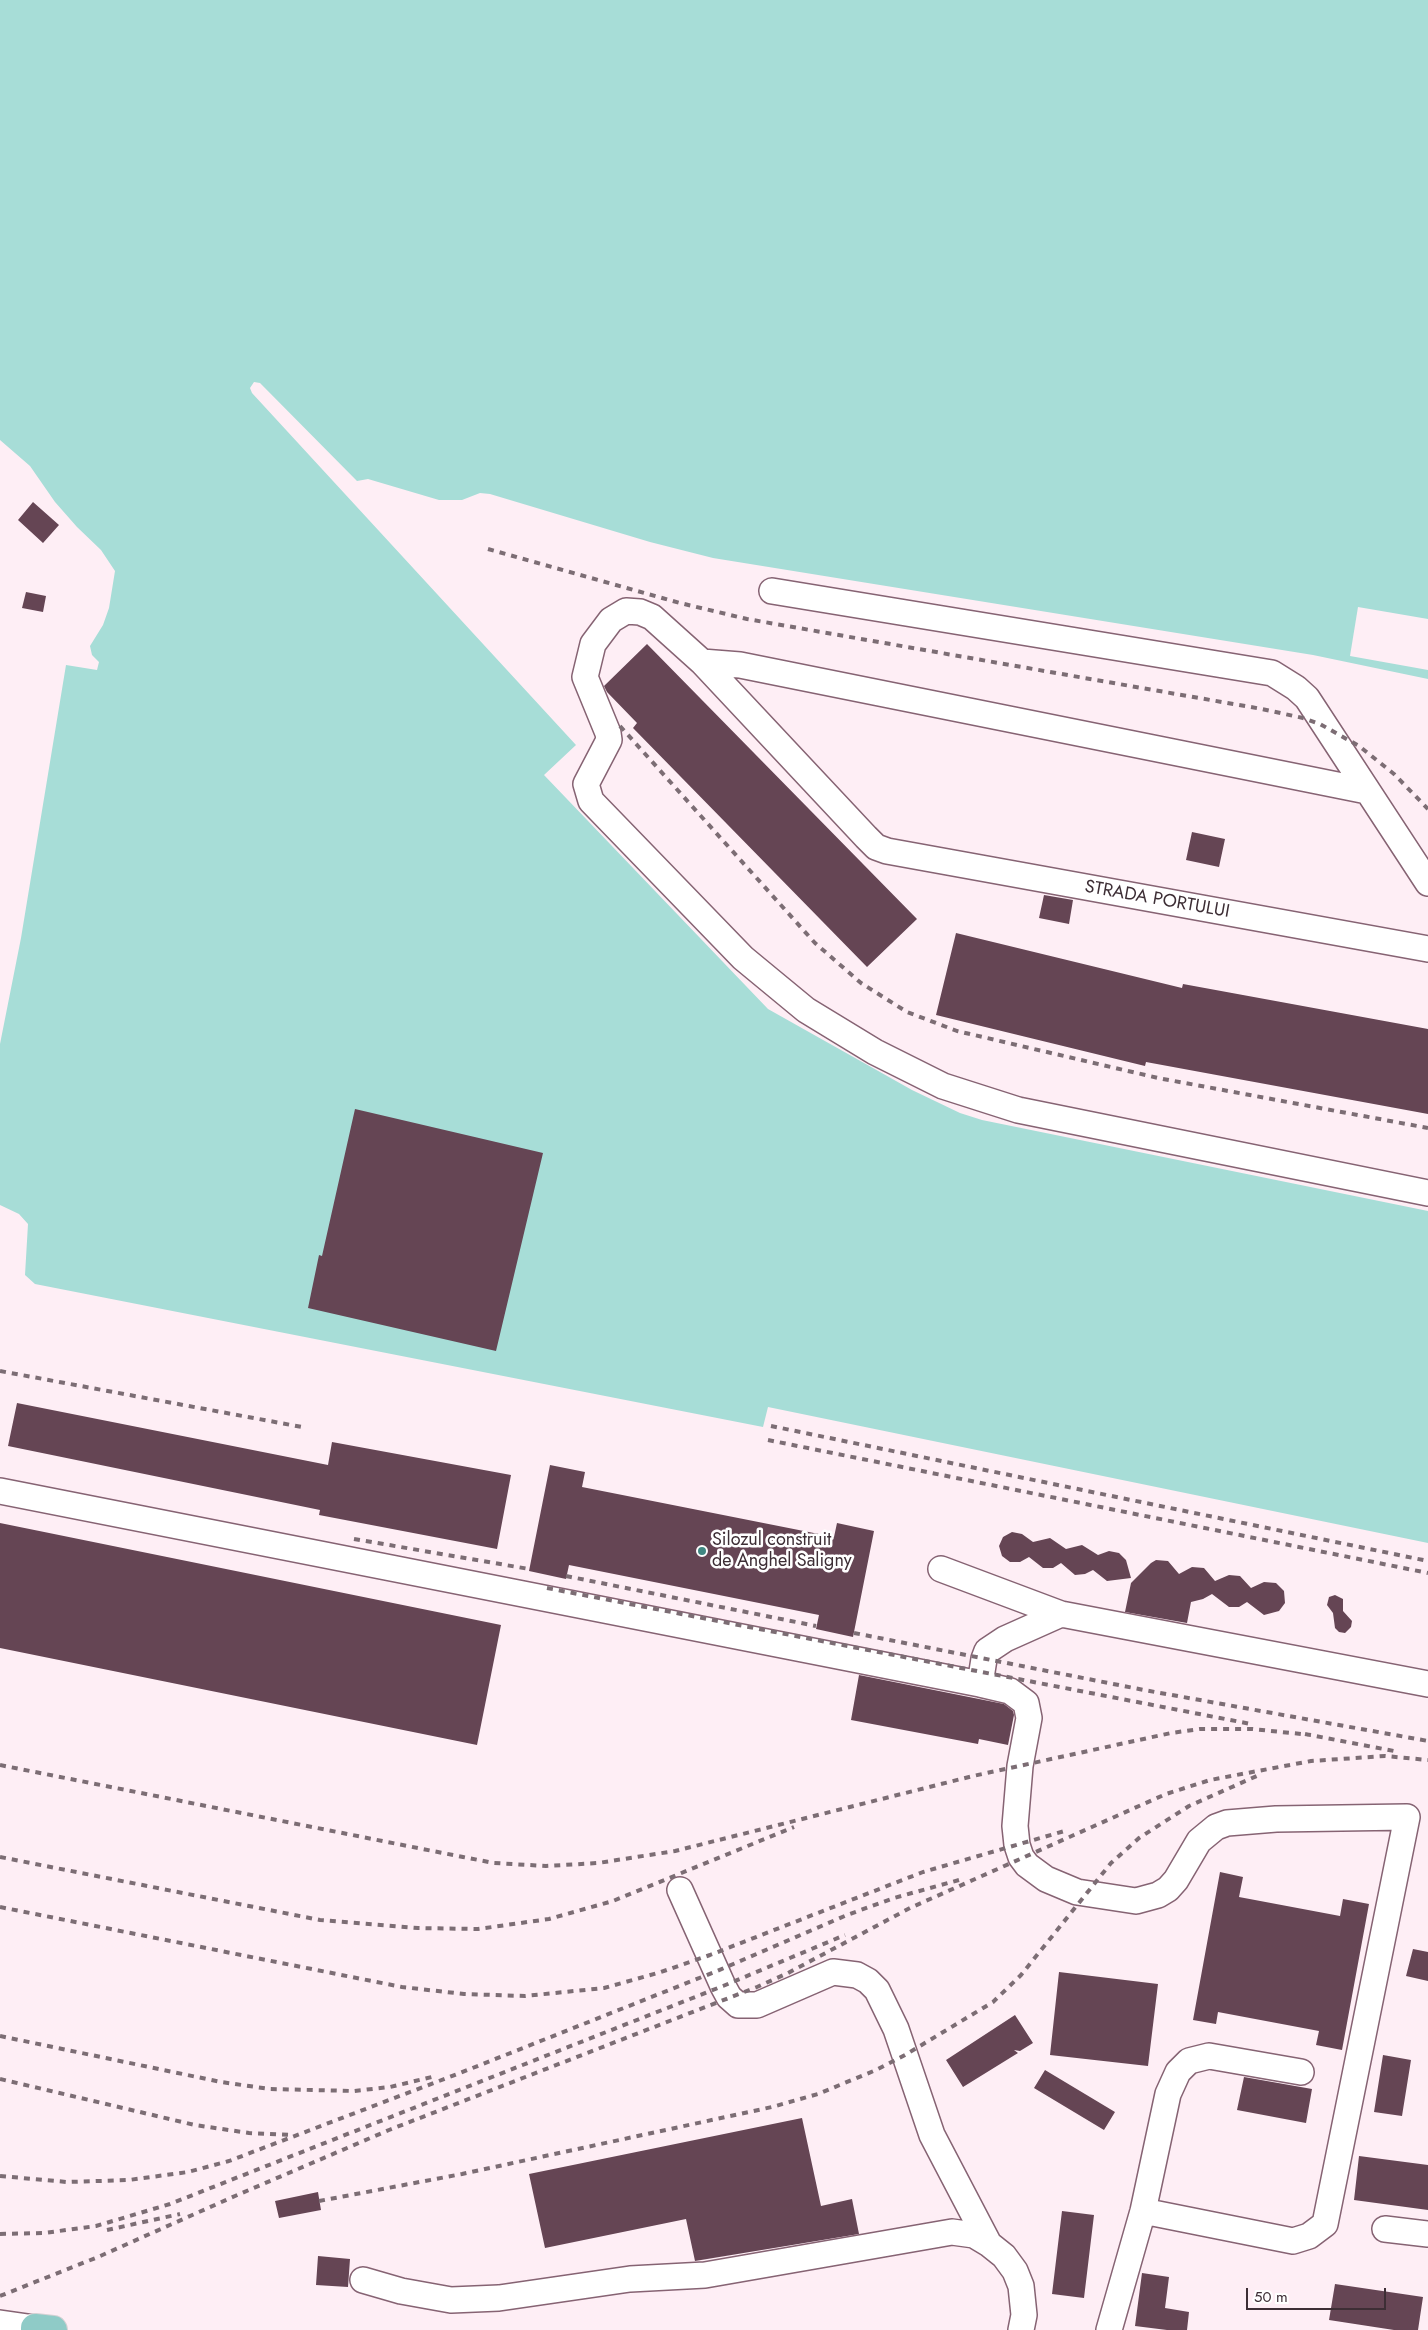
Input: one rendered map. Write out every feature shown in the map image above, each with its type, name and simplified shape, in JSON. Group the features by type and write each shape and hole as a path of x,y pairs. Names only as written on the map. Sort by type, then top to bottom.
{"street":[{"path":"772,591 1272,673 1291,684 1306,698 1428,883"},
{"path":"1368,791 740,665 702,662 652,617 640,612 626,611 611,620 593,644 585,677 608,732 609,740 586,784 591,801 743,958 806,1010 875,1052 943,1086 1018,1110 1428,1193"},
{"name":"STRADA PORTULUI","path":"702,662 866,838 876,846 887,851 1428,949"},
{"path":"0,1491 980,1684 1017,1694 1026,1703 1028,1710 1020,1766 1015,1826 1021,1858 1027,1866 1046,1879 1077,1892 1136,1901 1158,1895 1176,1880 1191,1853 1206,1833 1227,1823 1276,1819 1408,1817 1325,2224 1309,2236 1293,2241 1143,2211"},
{"path":"941,1570 1061,1614 1428,1684"},
{"path":"980,1684 987,1652 1005,1640 1061,1614"},
{"path":"680,1890 723,1986 729,1997 738,2005 757,2005 833,1972 856,1975 868,1981 877,1990 896,2029 932,2134 989,2244"},
{"path":"1110,2330 1143,2211 1168,2094 1178,2072 1189,2061 1208,2056 1301,2072"},
{"path":"1385,2230 1428,2234"},
{"path":"362,2280 432,2297 472,2300 499,2298 630,2279 705,2275 952,2232 974,2235 1004,2256 1015,2272 1021,2286 1024,2315 1021,2330"},
{"path":"0,2323 41,2329"}],"shaded area":[{"path":"0,0 1428,0 1428,679 1313,655 713,558 650,542 490,494 480,493 462,500 439,500 368,479 357,481 260,383 254,382 250,388 252,393 576,745 544,775 768,1009 912,1090 960,1113 982,1120 1428,1211 1428,1543 768,1407 763,1427 35,1284 25,1275 28,1224 19,1214 0,1205 0,1044 21,938 66,665 97,670 99,662 92,655 90,646 103,625 109,608 115,571 101,550 55,502 30,466 0,440"}],"pier":[{"path":"1358,607 1428,619 1428,670 1350,656"}],"building":[{"path":"33,502 59,525 43,543 18,520"},
{"path":"26,592 46,596 43,612 22,608"},
{"path":"647,644 917,919 867,967 633,728 637,723 607,692 604,686"},
{"path":"1192,832 1225,839 1219,867 1186,860"},
{"path":"1044,895 1073,900 1069,924 1039,918"},
{"path":"956,933 1182,988 1183,984 1428,1029 1428,1114 1146,1062 1145,1066 936,1015"},
{"path":"355,1109 543,1153 496,1351 308,1308 319,1255 322,1256"},
{"path":"17,1403 328,1465 332,1442 511,1475 497,1549 319,1515 320,1510 8,1446"},
{"name":"Silozul construit de Anghel Saligny","path":"550,1465 585,1472 582,1487 834,1537 837,1523 874,1531 853,1637 816,1629 819,1615 569,1565 566,1579 529,1571"},
{"path":"0,1523 501,1625 477,1745 0,1648"},
{"path":"1012,1532 1022,1534 1033,1542 1050,1538 1066,1549 1082,1545 1098,1555 1109,1551 1119,1553 1126,1560 1131,1578 1107,1581 1093,1570 1085,1574 1075,1575 1061,1563 1053,1568 1043,1568 1029,1557 1020,1562 1010,1562 1002,1556 999,1546 1003,1537"},
{"path":"1156,1560 1168,1561 1179,1574 1192,1567 1204,1568 1215,1581 1229,1575 1240,1576 1251,1588 1264,1582 1276,1583 1284,1591 1285,1603 1279,1611 1264,1615 1247,1602 1239,1607 1229,1607 1212,1594 1191,1602 1187,1623 1125,1612 1131,1583"},
{"path":"1335,1595 1343,1599 1343,1611 1352,1621 1351,1627 1345,1633 1339,1632 1335,1628 1333,1613 1327,1605 1329,1597"},
{"path":"859,1675 1004,1704 1013,1711 1014,1715 1008,1745 979,1739 978,1744 851,1720"},
{"path":"1220,1872 1243,1877 1239,1897 1340,1916 1343,1899 1369,1904 1342,2050 1316,2045 1319,2031 1218,2012 1216,2024 1193,2020"},
{"path":"1413,1949 1428,1952 1428,1981 1406,1976"},
{"path":"1059,1972 1158,1984 1148,2066 1050,2055"},
{"path":"1015,2015 1033,2043 1020,2051 1014,2050 1018,2053 963,2087 946,2060"},
{"path":"1383,2055 1411,2060 1402,2116 1374,2112"},
{"path":"1045,2070 1115,2112 1104,2130 1034,2088"},
{"path":"1244,2077 1312,2089 1306,2123 1237,2110"},
{"path":"802,2118 821,2206 852,2199 859,2234 695,2261 686,2219 545,2248 529,2174"},
{"path":"1359,2156 1428,2165 1428,2210 1354,2200"},
{"path":"318,2192 321,2210 279,2218 275,2201"},
{"path":"1062,2211 1094,2215 1084,2298 1052,2294"},
{"path":"318,2256 350,2259 348,2287 316,2285"},
{"path":"1142,2273 1169,2277 1165,2308 1189,2312 1187,2330 1167,2330 1135,2326"},
{"path":"1335,2284 1423,2297 1418,2330 1394,2330 1329,2320"}],"railway":[{"path":"488,549 680,603 747,619 1262,709 1303,718 1320,724 1359,746 1394,774 1428,809"},
{"path":"620,726 815,943 861,983 907,1012 957,1031 1158,1078 1428,1128"},
{"path":"0,1371 302,1427"},
{"path":"771,1426 1428,1561"},
{"path":"768,1440 1428,1573"},
{"path":"354,1539 529,1569"},
{"path":"566,1576 816,1626"},
{"path":"547,1588 1251,1724"},
{"path":"854,1633 1144,1690 1428,1741"},
{"path":"0,1765 494,1863 546,1866 598,1863 675,1851 973,1776 1171,1733 1200,1729 1252,1729 1311,1735"},
{"path":"1305,1734 1394,1751"},
{"path":"0,2296 98,2257 389,2130 757,1987 788,1973 910,1908 1166,1794 1210,1780 1311,1761 1385,1756 1428,1760"},
{"path":"319,2201 462,2174 772,2107 818,2094 876,2070 905,2055 993,2002 1021,1975 1111,1863 1139,1838 1189,1806 1259,1775"},
{"path":"0,1857 320,1920 418,1928 478,1929 549,1919 613,1901 794,1827"},
{"path":"0,1907 402,1987 464,1994 525,1996 604,1988 661,1972 710,1955 923,1872 1068,1830"},
{"path":"0,2176 67,2182 129,2180 188,2172 229,2161 460,2073 717,1971 847,1915 894,1898 959,1880"},
{"path":"0,2234 44,2233 96,2226 170,2204 723,1986 845,1935"},
{"path":"0,2036 221,2082 270,2089 354,2091 390,2087 436,2076"},
{"path":"0,2079 195,2125 249,2133 291,2135"},
{"path":"107,2230 180,2214"}],"place":[{"name":"Silozul construit de Anghel Saligny","path":"702,1551"}]}
